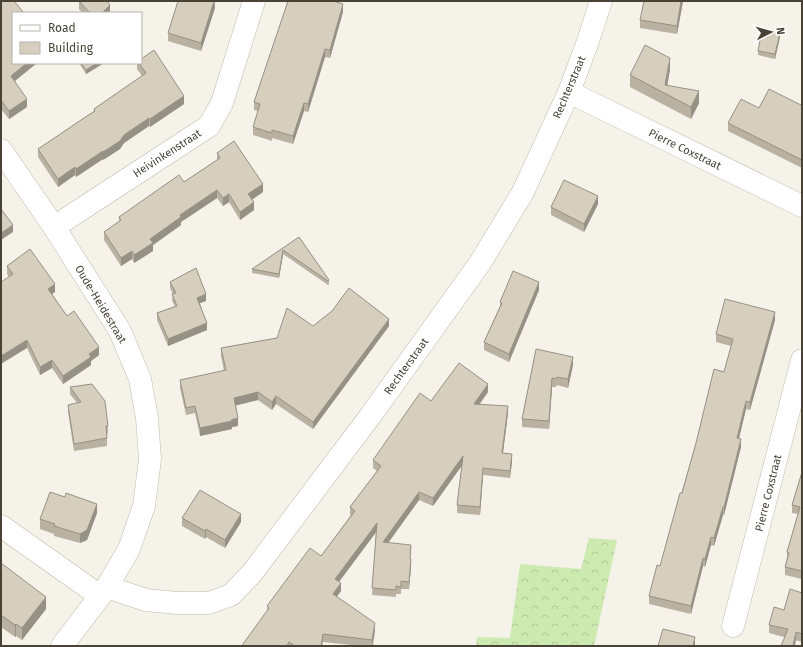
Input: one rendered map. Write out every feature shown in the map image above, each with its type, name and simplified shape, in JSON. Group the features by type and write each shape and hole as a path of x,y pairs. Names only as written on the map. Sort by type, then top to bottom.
{"street":[{"name":"Heivinkenstraat","path":"54,227 209,126 222,103 254,1"},
{"name":"Rechterstraat","path":"1,526 104,591 146,600 177,603 209,603 231,595 252,574 371,416 480,263 523,192 569,92 601,1"},
{"name":"Pierre Coxstraat","path":"569,92 802,206"},
{"name":"Oude-Heidestraat","path":"1,150 54,227 120,332 140,378 147,418 150,459 144,506 129,549 104,591 62,646"},
{"name":"Pierre Coxstraat","path":"733,626 802,360"}],"green space":[{"path":"589,538 617,540 594,646 476,646 477,637 510,638 520,564 581,569"}],"building":[{"path":"1,1 14,1 23,12 12,12 12,64 26,64 11,76 27,99 9,111 1,100"},
{"path":"79,1 107,1 110,5 103,12 89,12"},
{"path":"178,1 214,1 201,43 168,33"},
{"path":"288,1 336,1 343,4 330,50 325,49 308,104 304,103 293,136 272,130 272,133 253,127 260,104 254,102"},
{"path":"644,1 681,1 677,26 640,20"},
{"path":"762,30 780,33 775,54 758,51"},
{"path":"645,45 670,58 665,85 699,91 691,107 630,75"},
{"path":"154,50 184,96 124,135 120,141 76,169 75,167 58,179 38,149 95,111 94,109 146,73 140,64 142,64 142,58"},
{"path":"82,64 95,64 86,70"},
{"path":"769,89 801,105 802,102 802,160 728,123 741,99 759,108"},
{"path":"234,141 263,184 248,194 254,202 240,212 229,194 223,198 217,190 180,215 181,217 150,239 153,243 134,255 132,251 121,258 104,232 121,220 119,217 179,175 184,182 220,158 217,153"},
{"path":"564,180 598,196 584,224 551,207"},
{"path":"1,209 13,225 1,233"},
{"path":"299,237 329,280 328,281 283,250 279,274 252,269"},
{"path":"30,249 55,284 48,289 67,316 74,311 99,347 89,354 91,357 63,376 52,360 40,367 27,340 1,356 1,282 13,274 7,266"},
{"path":"196,268 206,294 197,298 207,323 168,339 157,313 177,306 172,294 176,293 170,282"},
{"path":"513,271 539,282 509,354 484,342 502,303 500,302"},
{"path":"349,288 389,319 313,422 276,396 272,402 258,392 234,398 238,418 231,420 232,421 200,428 195,406 186,408 180,380 226,370 221,348 277,338 287,308 313,326 332,311"},
{"path":"725,299 775,312 750,402 746,401 737,438 741,439 724,507 714,538 711,537 705,559 703,558 691,606 649,596 657,565 660,566 680,493 682,493 714,369 724,372 733,339 716,334"},
{"path":"536,349 573,357 568,379 557,377 556,379 552,378 549,421 522,419"},
{"path":"459,363 488,384 474,404 508,406 502,453 512,454 510,471 483,468 480,507 457,505 463,456 433,498 419,492 383,542 411,545 409,582 401,581 401,587 396,586 396,590 372,588 377,523 335,579 341,583 333,594 375,623 372,640 323,634 321,646 295,646 289,642 287,646 242,646 269,608 267,606 310,548 321,556 355,511 350,507 381,466 373,460 420,393 431,401"},
{"path":"92,384 105,401 108,426 106,426 107,438 74,444 68,405 81,402 70,387"},
{"path":"802,472 802,571 785,567 789,553 787,552 800,507 792,505"},
{"path":"200,490 241,514 225,540 182,518"},
{"path":"50,492 65,497 66,493 97,504 87,530 80,534 54,526 55,524 40,519"},
{"path":"1,563 46,597 22,628 1,615"},
{"path":"790,589 802,593 802,634 796,632 793,646 781,646 788,629 769,625 774,607 784,610"},
{"path":"663,629 695,637 693,646 658,646"}]}
